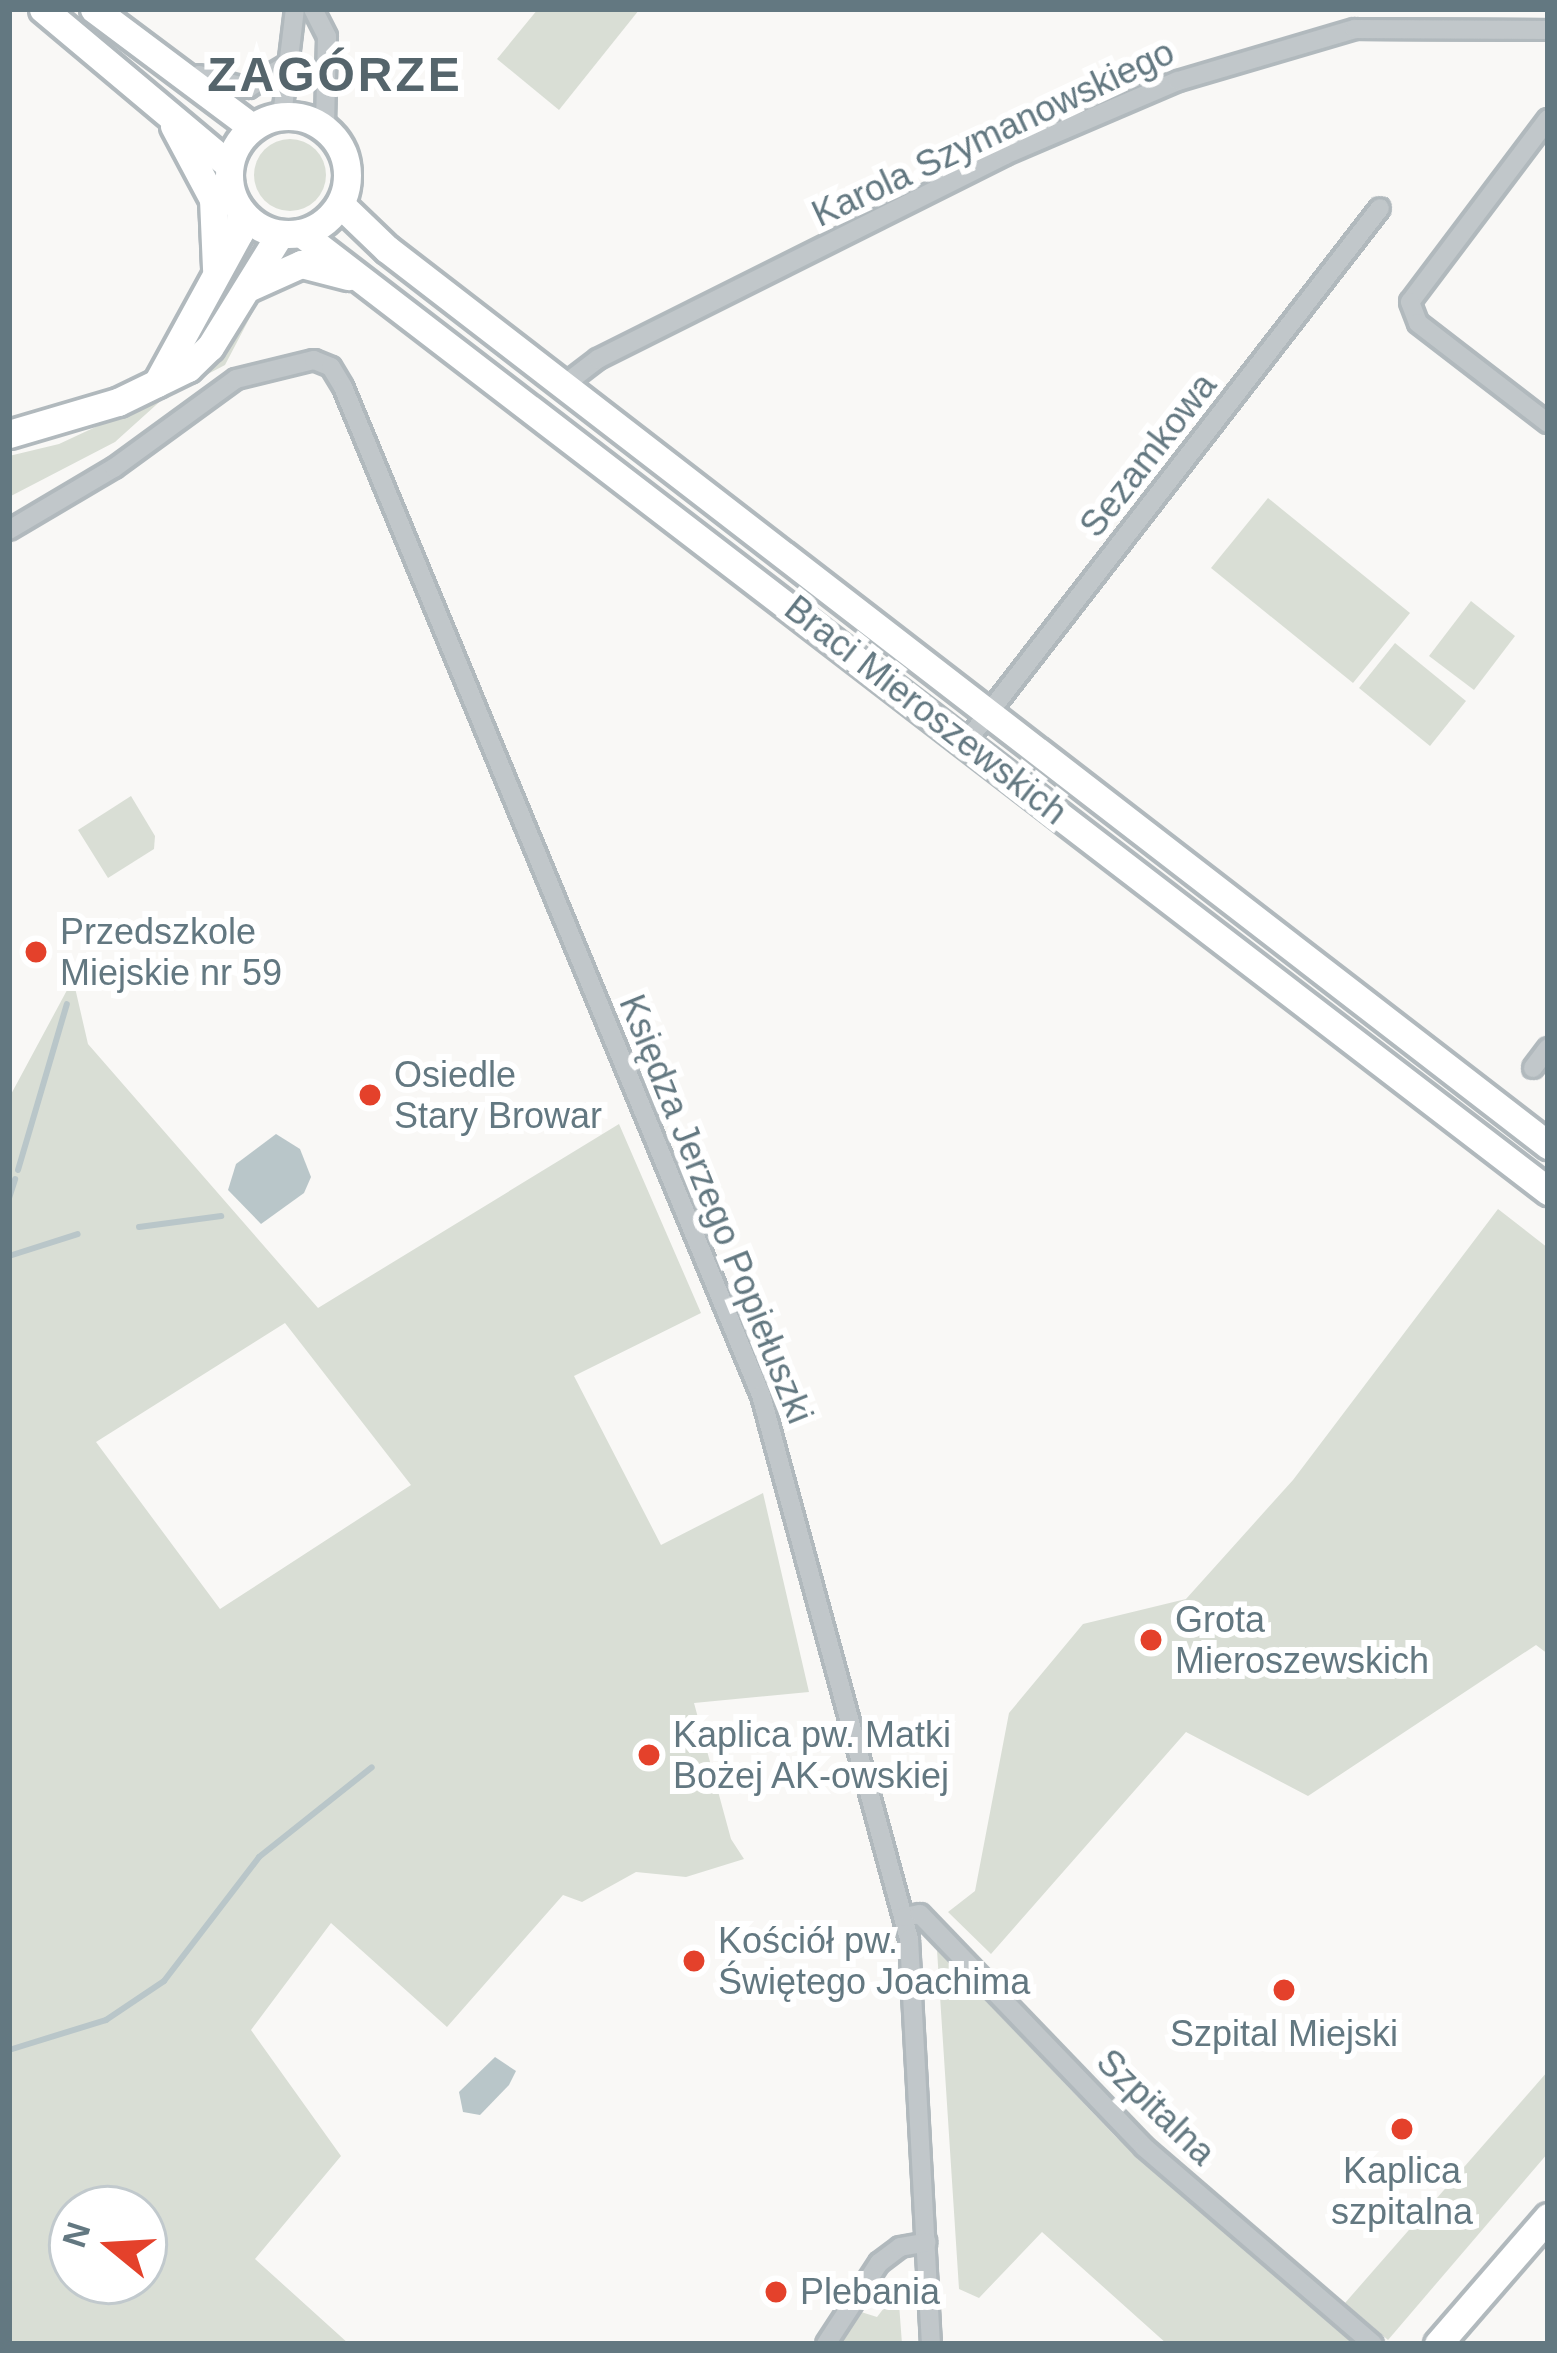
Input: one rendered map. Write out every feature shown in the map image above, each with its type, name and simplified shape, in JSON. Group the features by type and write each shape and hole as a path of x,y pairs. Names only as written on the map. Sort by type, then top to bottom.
{"main road":[{"path":"43,9 230,165 241,212 216,273 157,383"},
{"path":"94,9 253,127"},
{"path":"163,107 214,199 216,273"},
{"path":"9,434 157,383 210,347 291,233 340,204 347,171 325,128 281,116 253,127 230,165"},
{"name":"Braci Mieroszewskich","path":"340,204 564,385 1548,1144"},
{"path":"241,212 291,233"},
{"name":"Braci Mieroszewskich","path":"291,233 369,283 481,366 1548,1191"},
{"path":"247,290 301,264 369,283"},
{"path":"481,366 547,388 564,385 576,428 601,460"},
{"path":"1438,2344 1548,2217"}],"street":[{"path":"281,116 293,61 295,9"},
{"path":"314,9 327,37 325,128"},
{"name":"Karola Szymanowskiego","path":"564,385 598,359 987,164 1178,81 1355,29 1548,30"},
{"path":"146,52 233,90 262,83 293,61"},
{"path":"1548,119 1410,302 1418,323 1548,424"},
{"name":"Sezamkowa","path":"967,741 1380,208"},
{"name":"Księdza Jerzego Popiełuszki","path":"9,530 114,468 236,379 314,360 331,367 343,387 761,1395 904,1917 918,2005 931,2344"},
{"path":"1533,1068 1548,1048"},
{"name":"Szpitalna","path":"904,1917 920,1913 1144,2147 1373,2344"},
{"path":"826,2344 879,2263 927,2242"}],"shaded area":[{"path":"538,9 639,10 559,110 497,59"},
{"path":"290,139 315,150 326,175 315,200 290,211 265,200 254,175 265,150"},
{"path":"258,302 225,365 166,396 115,442 9,497 9,456 59,444 162,396 227,345"},
{"path":"1268,498 1410,613 1353,683 1211,568"},
{"path":"1471,601 1515,636 1474,690 1429,656"},
{"path":"1395,643 1466,701 1430,746 1359,688"},
{"path":"131,796 155,836 154,849 108,878 78,830"},
{"path":"73,979 88,1044 318,1308 619,1124 701,1313 574,1376 661,1545 763,1493 809,1692 694,1703 731,1839 744,1859 686,1877 636,1872 582,1902 563,1895 447,2027 331,1923 251,2030 341,2156 255,2259 349,2344 9,2344 9,1098","holes":["285,1323 411,1485 220,1609 96,1442"]},
{"path":"276,1134 300,1149 311,1177 304,1193 261,1224 228,1190 236,1164"},
{"path":"1498,1209 1548,1248 1548,1654 1536,1645 1308,1796 1186,1732 991,1954 948,1912 975,1891 1009,1713 1083,1624 1186,1599 1293,1480"},
{"path":"937,1950 1116,2137 1355,2344 1167,2344 1042,2232 979,2298 959,2289"},
{"path":"495,2057 516,2071 509,2085 480,2115 463,2112 459,2092"},
{"path":"1548,2071 1548,2153 1388,2340 1345,2303"},
{"path":"898,2290 902,2344 837,2344 858,2311 877,2317"}],"waterway":[{"path":"18,1170 67,1004"},
{"path":"9,1198 15,1179"},
{"path":"139,1227 221,1216"},
{"path":"9,1256 78,1234"},
{"path":"9,2050 106,2020 164,1981 259,1857 372,1767"}],"place":[{"name":"Przedszkole Miejskie nr 59","path":"36,952"},
{"name":"Osiedle Stary Browar","path":"370,1095"},
{"name":"Grota Mieroszewskich","path":"1151,1640"},
{"name":"Kaplica pw. Matki Bożej AK-owskiej","path":"649,1755"},
{"name":"Kościół pw. Świętego Joachima","path":"694,1961"},
{"name":"Szpital Miejski","path":"1284,1990"},
{"name":"Kaplica szpitalna","path":"1402,2129"},
{"name":"Plebania","path":"776,2292"}],"district":[{"name":"ZAGÓRZE","path":"335,75"}]}
